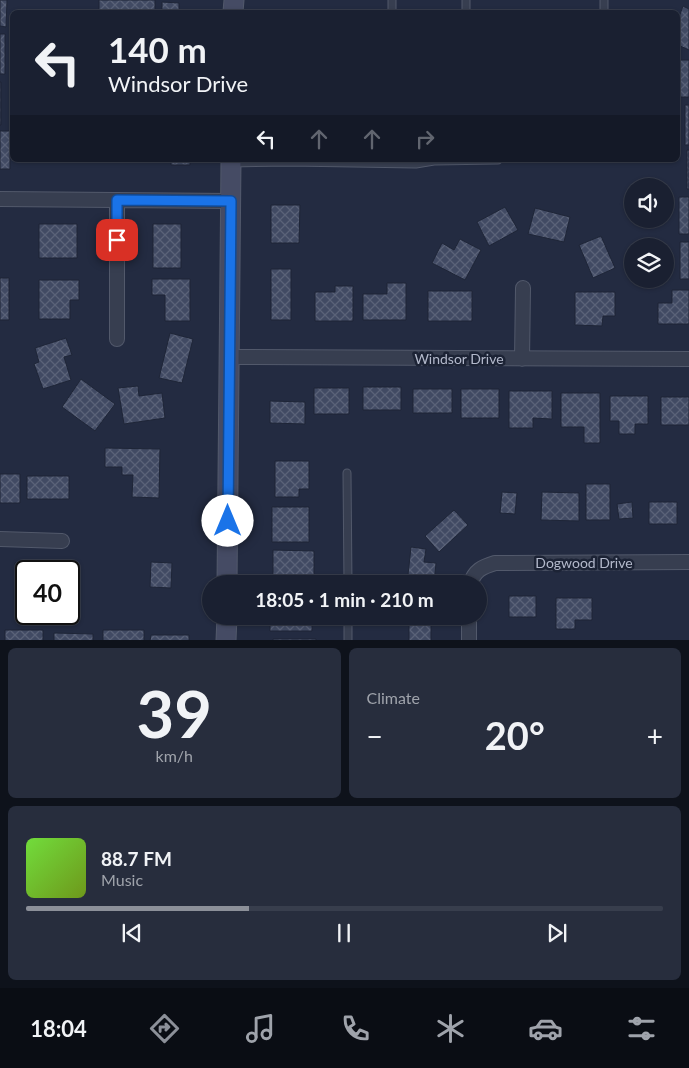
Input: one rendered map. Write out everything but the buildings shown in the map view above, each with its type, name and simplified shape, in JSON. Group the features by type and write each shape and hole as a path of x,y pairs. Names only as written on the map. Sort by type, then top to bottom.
{"street":[{"path":"227,575 231,162"},
{"path":"0,199 231,201"},
{"path":"117,200 117,339"},
{"path":"522,360 524,288"},
{"name":"Windsor Drive","path":"229,357 522,360 689,359"},
{"path":"0,539 62,541"},
{"name":"Dogwood Drive","path":"474,575 479,568 495,563 689,562"},
{"path":"226,640 227,625"},
{"path":"469,625 469,640"}],"lane":[{"path":"332,162 416,164 428,162"},
{"path":"347,473 348,575"},
{"path":"348,625 348,640"}],"route":[{"path":"117,240 117,200 231,201 228,521"}]}
